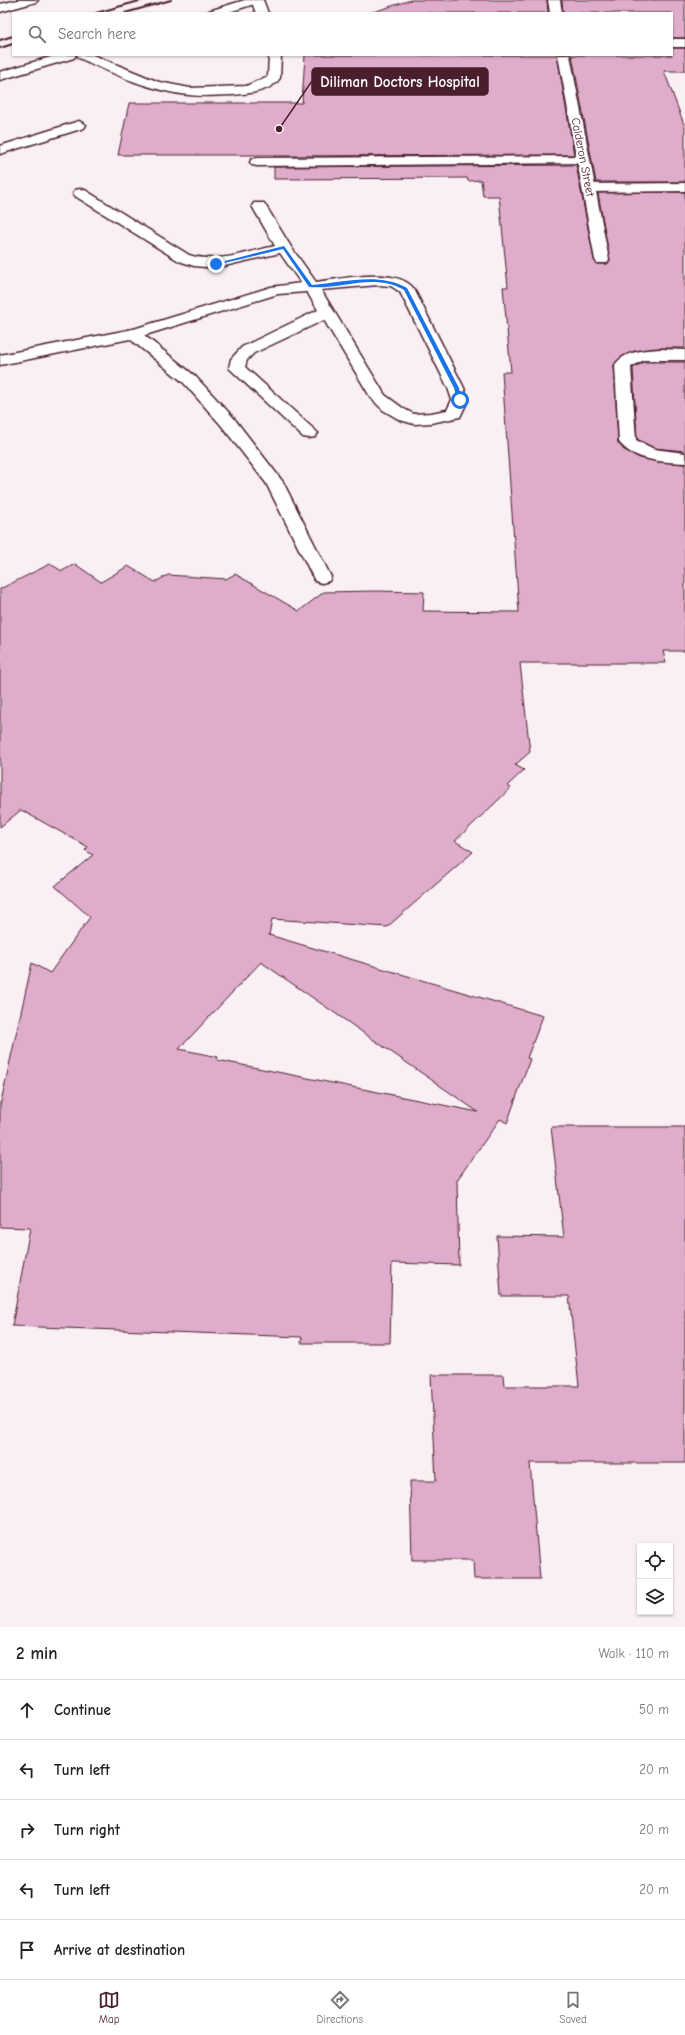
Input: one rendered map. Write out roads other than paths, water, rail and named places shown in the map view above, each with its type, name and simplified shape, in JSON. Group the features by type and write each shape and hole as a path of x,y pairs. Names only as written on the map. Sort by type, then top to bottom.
{"street":[{"path":"0,8 32,0"},
{"path":"216,12 257,0 262,12"},
{"path":"554,0 556,12"},
{"path":"673,43 685,43"},
{"path":"0,76 67,56"},
{"path":"86,56 143,82 165,89 201,93 254,89 274,78 275,56"},
{"name":"Calderon Street","path":"564,56 602,260"},
{"path":"0,150 79,125"},
{"path":"257,162 583,160"},
{"path":"589,188 685,187"},
{"path":"80,193 184,258 216,264 284,248"},
{"path":"0,360 133,334 258,294 276,290 311,286 378,280 395,282 406,289 456,388 460,400 454,413 432,419 408,420 391,410 379,398 311,286 284,248 259,206"},
{"path":"309,433 237,368 239,358 248,350 327,312"},
{"path":"133,334 189,379 227,421 274,482 322,577"},
{"path":"685,355 642,355 630,359 623,365 628,442 638,450 653,456 685,458"}],"railway":[{"path":"100,12 143,0"},
{"path":"129,12 171,0"},
{"path":"0,40 12,36"},
{"path":"0,48 12,44"}],"place":[{"name":"Diliman Doctors Hospital","path":"279,129"}]}
